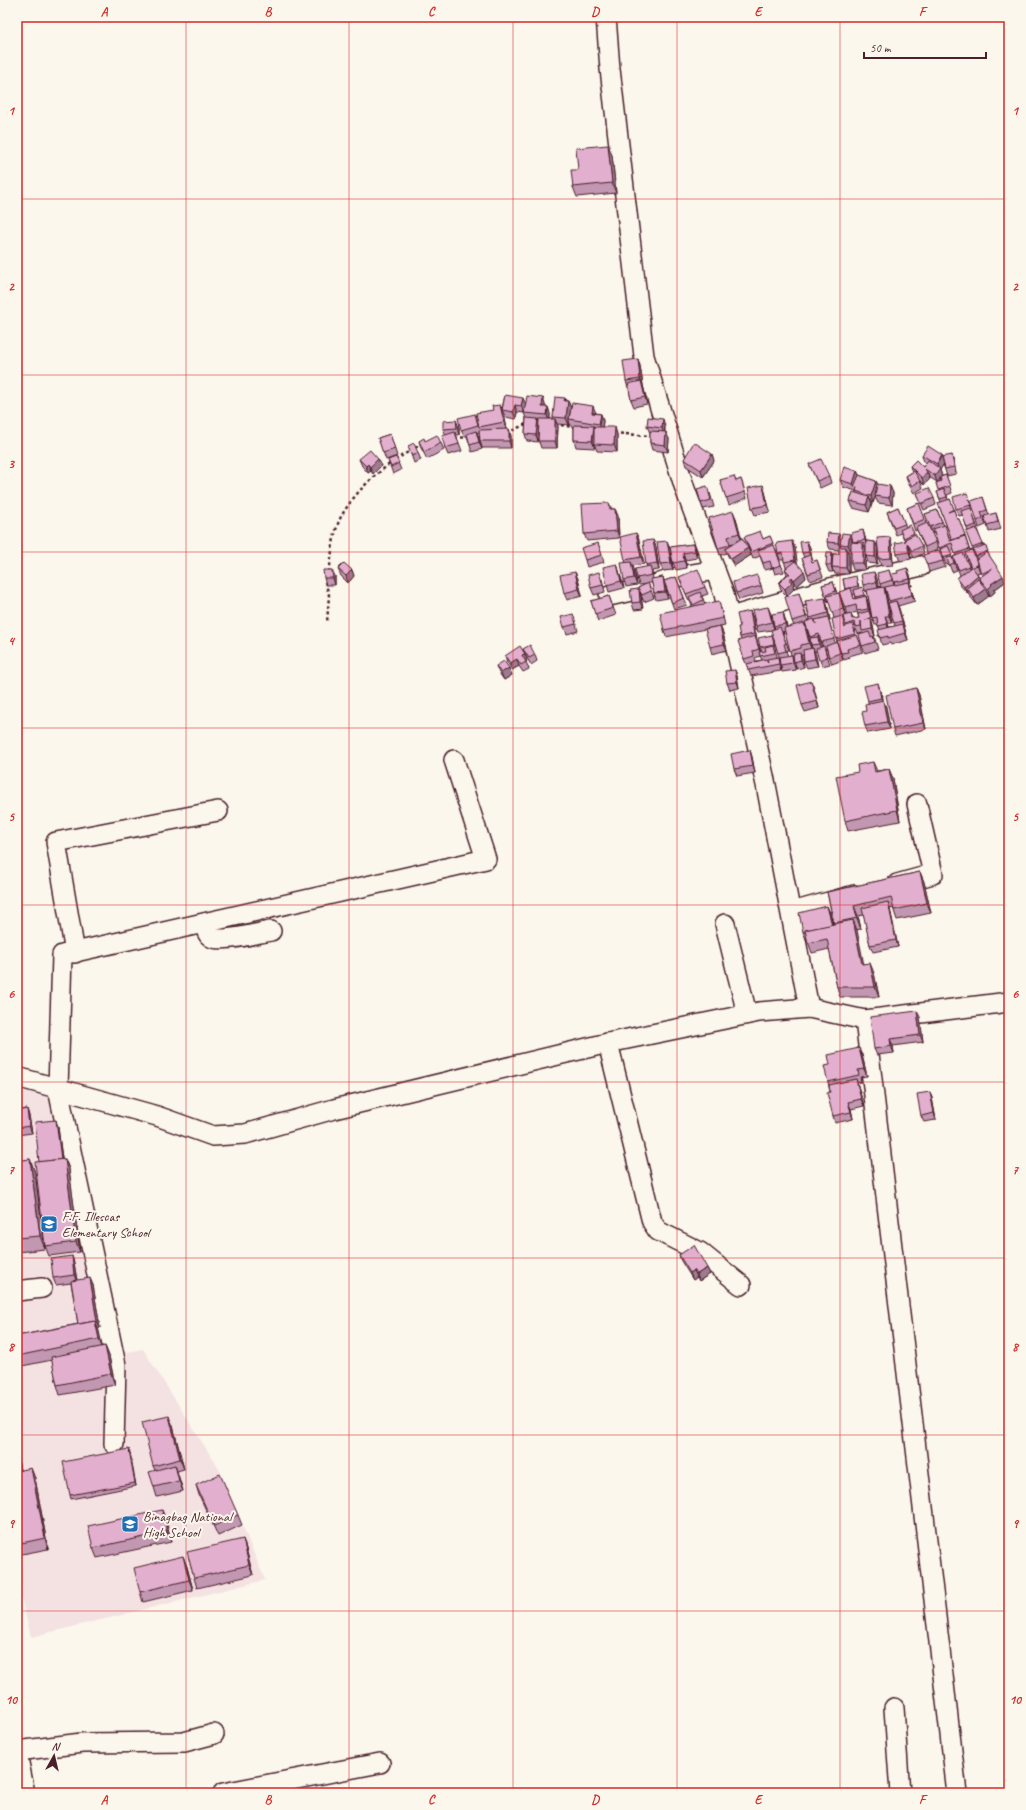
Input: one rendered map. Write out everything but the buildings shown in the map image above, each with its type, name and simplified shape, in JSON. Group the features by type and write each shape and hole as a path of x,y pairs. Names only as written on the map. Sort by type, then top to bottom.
{"street":[{"path":"606,17 610,69 644,356 685,489 724,594 730,617 792,912 809,1008"},
{"path":"730,617 830,588 921,566"},
{"path":"609,596 649,587 680,576 715,569"},
{"path":"114,1444 116,1365 58,1089 62,955 486,859 454,760"},
{"path":"792,912 933,874 917,804"},
{"path":"75,953 56,842 218,811"},
{"path":"205,923 207,932 211,937 220,939 271,931"},
{"path":"724,924 748,1014"},
{"path":"17,1077 157,1116 213,1136 244,1134 334,1108 608,1043 748,1014 809,1008 864,1020 1009,1002"},
{"path":"864,1020 957,1793"},
{"path":"608,1043 652,1222 658,1231 700,1252 742,1285"},
{"path":"17,1291 42,1288"},
{"path":"894,1708 900,1793"},
{"path":"25,1793 17,1752 82,1743 184,1742 214,1734"},
{"path":"222,1793 380,1763"}],"path":[{"path":"504,434 527,423 534,424"},
{"path":"549,424 578,428"},
{"path":"609,433 670,437"},
{"path":"448,439 473,436"},
{"path":"327,623 329,595 325,578 329,573 334,542 341,516 357,494 374,476 420,443 427,442"},
{"path":"764,639 794,630"},
{"path":"867,639 889,633"}],"shaded area":[{"name":"Binagbag National High School","path":"17,1083 52,1092 111,1355 143,1349 219,1469 265,1580 31,1637 17,1582"}],"place":[{"name":"F.F. Illescas Elementary School","path":"49,1224"},
{"name":"Binagbag National High School","path":"130,1524"}]}
